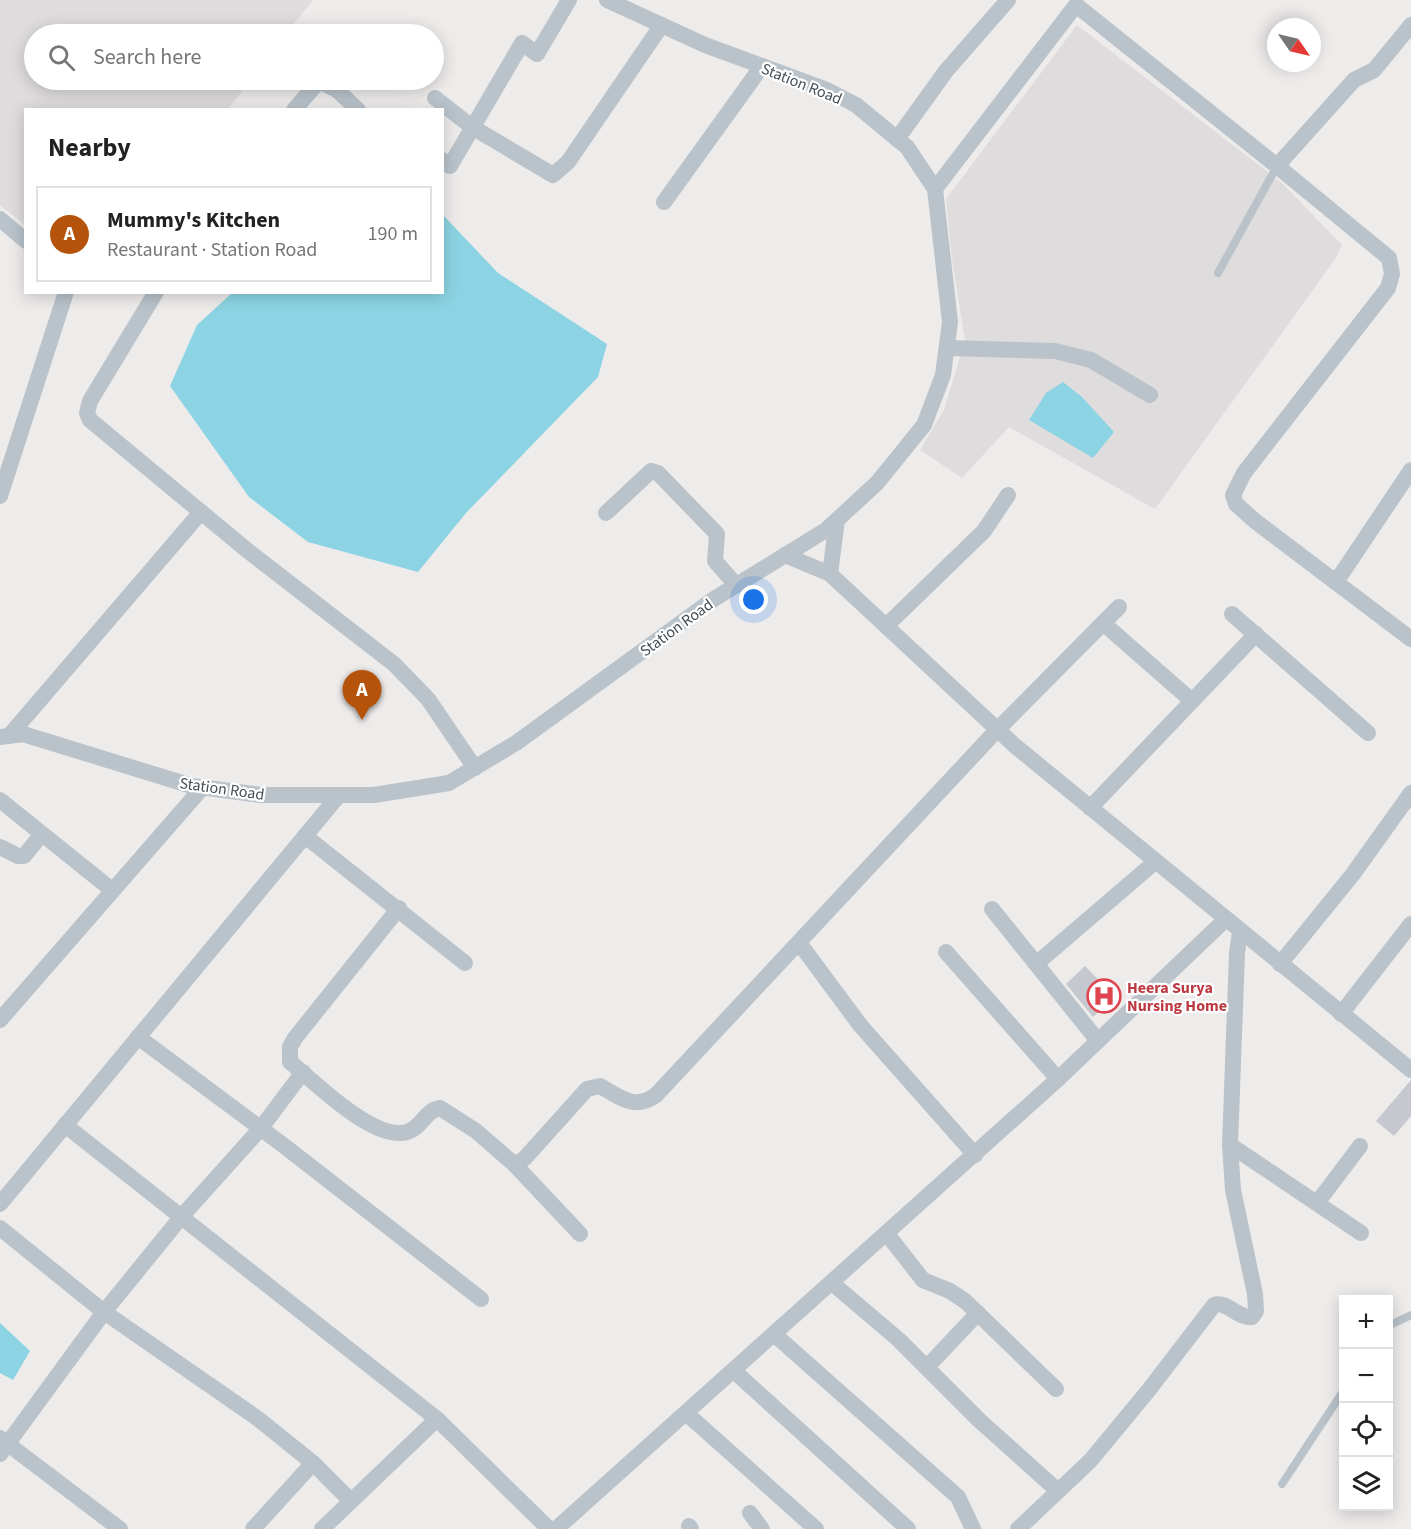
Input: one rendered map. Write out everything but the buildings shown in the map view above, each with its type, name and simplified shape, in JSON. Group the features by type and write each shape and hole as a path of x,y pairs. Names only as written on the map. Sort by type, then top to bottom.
{"street":[{"path":"444,162 450,166 522,43 537,54 569,0"},
{"name":"Station Road","path":"4,736 23,734 202,788 261,795 374,795 449,783 516,743 736,585 837,520 877,483 924,425 943,375 950,322 935,189 907,147 856,105 827,90 662,26 607,0"},
{"path":"897,139 946,71 1008,0"},
{"path":"935,189 1078,4 1389,258 1392,266 1388,288 1244,474 1233,495 1236,504 1243,510 1411,639"},
{"path":"1277,166 1354,80 1374,70 1411,25"},
{"path":"435,98 472,127 546,173 558,173 662,26"},
{"path":"664,202 762,66"},
{"path":"296,108 311,90"},
{"path":"337,90 356,108"},
{"path":"0,219 24,239"},
{"path":"0,496 65,294"},
{"path":"155,294 95,391 87,413 90,420 201,513 394,664 428,699 475,768"},
{"path":"947,348 1055,351 1091,360 1150,394"},
{"path":"1336,582 1411,470"},
{"path":"606,513 643,477 651,471 658,473 717,534 716,561 736,585"},
{"path":"886,626 984,531 1008,495"},
{"path":"4,736 201,513"},
{"path":"830,574 837,520"},
{"path":"785,555 830,574 997,730 1225,920 1411,1070"},
{"path":"515,1165 525,1158 587,1089 600,1086 632,1103 645,1102 656,1095 800,944 997,730 1119,607"},
{"path":"1232,614 1368,733"},
{"path":"1102,623 1192,700"},
{"path":"1090,808 1256,634"},
{"path":"0,1020 202,788"},
{"path":"1280,964 1353,874 1411,793"},
{"path":"0,1204 339,795"},
{"path":"0,800 112,890"},
{"path":"0,847 18,856 24,856 42,834"},
{"path":"305,836 399,908 465,963"},
{"path":"1036,964 1155,862"},
{"path":"399,908 290,1047 290,1062 362,1120 385,1131 396,1134 408,1132 416,1128 434,1109 448,1111 515,1165 580,1234"},
{"path":"992,909 1098,1041"},
{"path":"556,1529 975,1155 1225,920"},
{"path":"1341,1014 1411,924"},
{"path":"1018,1529 1108,1439 1214,1305 1221,1304 1247,1318 1254,1314 1255,1294 1233,1190 1230,1144 1237,953 1240,932"},
{"path":"800,944 860,1025 975,1155"},
{"path":"946,952 1058,1079"},
{"path":"138,1037 261,1128 481,1299"},
{"path":"120,1529 2,1445 104,1312 182,1216 261,1128 303,1072"},
{"path":"65,1125 437,1419 549,1529"},
{"path":"1230,1144 1360,1233"},
{"path":"1317,1203 1360,1146"},
{"path":"0,1228 104,1312 257,1418 312,1463 351,1501"},
{"path":"887,1234 923,1280 955,1294 978,1313 1056,1389"},
{"path":"832,1283 927,1367 998,1438 1058,1491"},
{"path":"927,1367 978,1313"},
{"path":"775,1335 958,1497 973,1529"},
{"path":"734,1371 908,1529"},
{"path":"687,1414 816,1529"},
{"path":"322,1529 437,1419"},
{"path":"254,1529 312,1463"},
{"path":"750,1513 762,1529"}],"lane":[{"path":"1218,273 1277,166"},
{"path":"1393,1324 1411,1316"},
{"path":"1282,1484 1339,1398"}],"shaded area":[{"path":"0,0 313,0 294,24 24,24 24,90 243,90 229,108 24,108 24,224 0,205"},
{"path":"1077,25 1282,183 1342,245 1336,258 1155,509 1009,427 962,478 920,450 944,410 965,340 952,259 946,199"}],"water":[{"path":"444,216 498,273 607,344 598,377 466,513 418,572 308,542 249,497 170,386 197,325 231,294 444,294"},
{"path":"1063,382 1082,397 1114,432 1093,458 1029,420 1046,393"},
{"path":"0,1323 30,1351 13,1380 0,1373"}],"place":[{"name":"Mummy's Kitchen","path":"362,720"},
{"name":"Heera Surya Nursing Home","path":"1104,996"}]}
